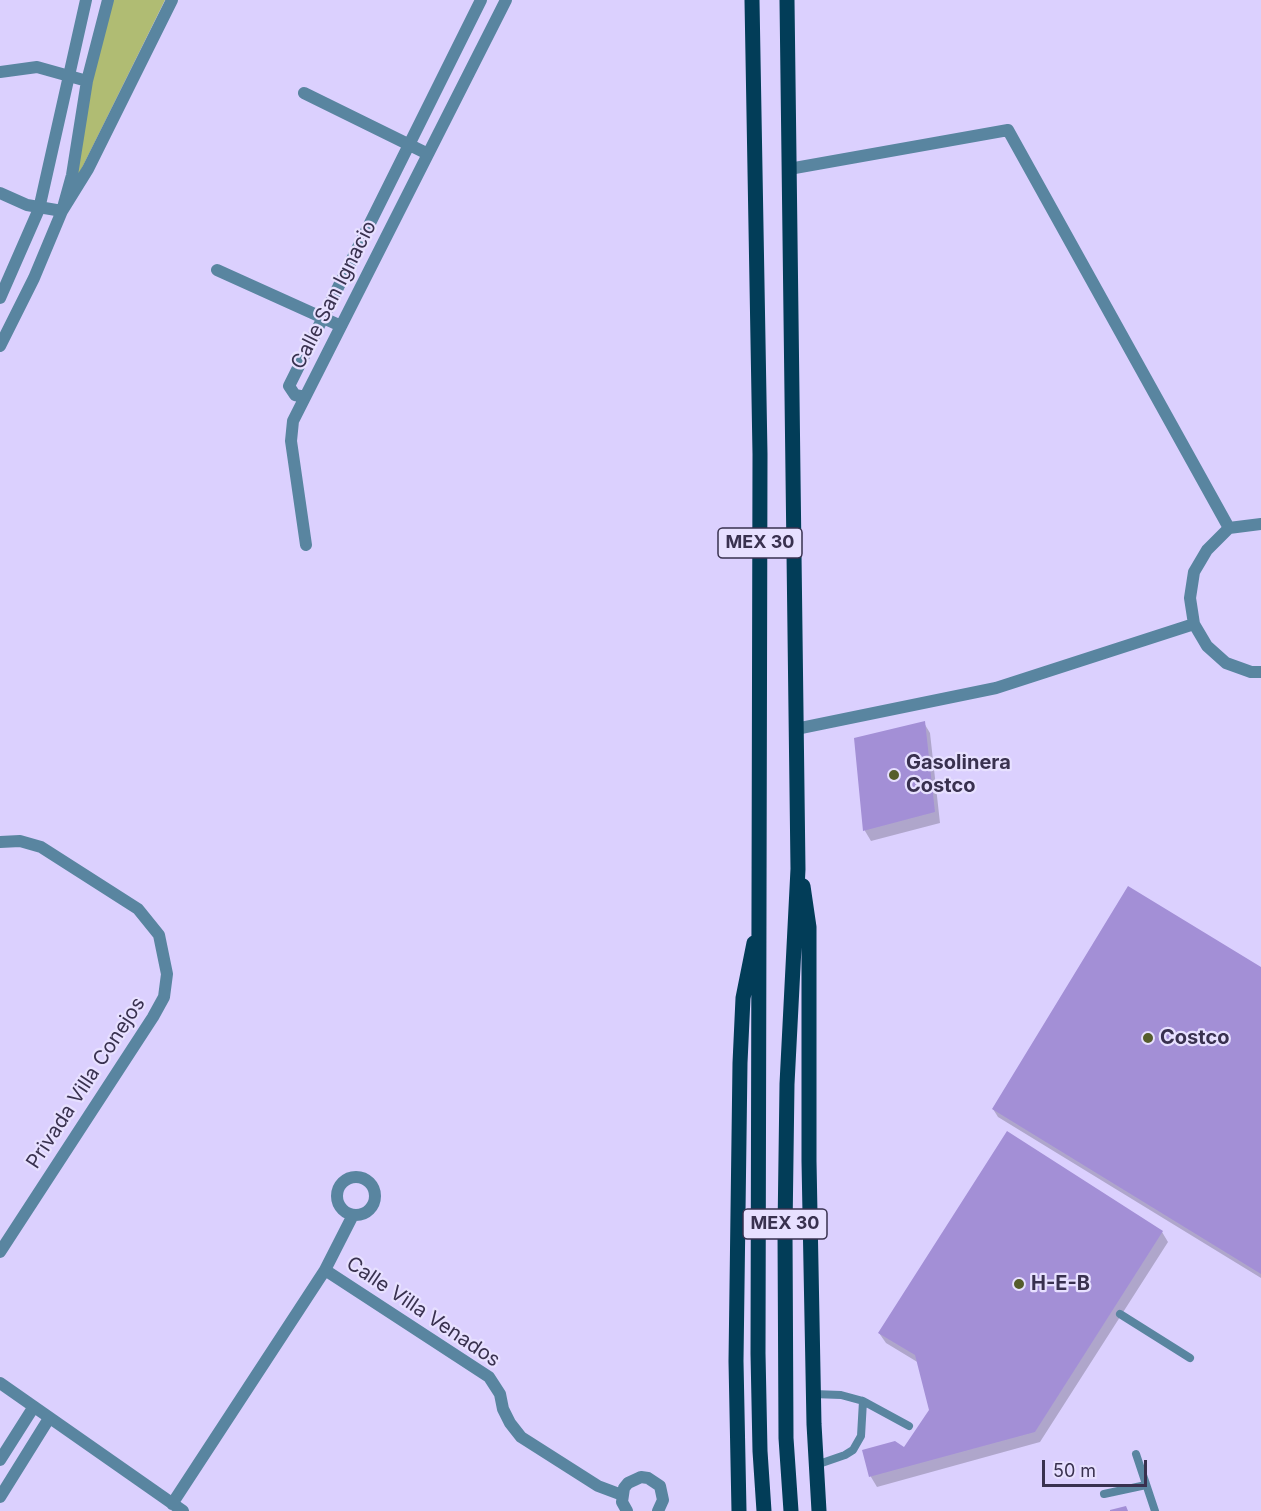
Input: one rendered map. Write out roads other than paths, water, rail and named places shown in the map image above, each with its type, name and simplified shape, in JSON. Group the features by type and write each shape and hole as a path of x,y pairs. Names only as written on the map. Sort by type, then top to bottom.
{"main road":[{"name":"MEX 30","path":"752,0 760,454 761,1087 758,1353 764,1511"},
{"name":"MEX 30","path":"787,0 798,869 787,1084 785,1363 791,1511"},
{"path":"798,869 806,900 809,927 809,1161 813,1394 819,1511"},
{"path":"739,1511 736,1338 743,998 759,920"}],"street":[{"path":"0,298 39,208 86,0"},
{"path":"1,343 34,278 62,211 72,175 87,81 108,0"},
{"path":"62,211 88,169 172,0"},
{"name":"Calle San Ignacio","path":"481,0 289,386 295,395 305,397 506,0"},
{"path":"0,72 37,67 87,81"},
{"path":"304,93 428,154"},
{"path":"789,169 1008,130 1229,528"},
{"path":"0,193 39,208 62,211"},
{"path":"217,270 341,326"},
{"path":"305,397 293,421 291,441 306,545"},
{"path":"1261,524 1229,528 1207,550 1194,572 1190,598 1194,624 1206,646 1227,663 1251,672 1261,672"},
{"path":"796,729 996,688 1194,624"},
{"name":"Privada Villa Conejos","path":"0,842 20,841 41,847 138,909 159,935 167,974 164,997 153,1017 0,1252"},
{"path":"325,1270 353,1215"},
{"name":"Calle Villa Venados","path":"33,1408 178,1507 325,1270 489,1377 500,1394 503,1409 510,1423 521,1437 598,1486 622,1495"},
{"path":"0,1383 33,1408 0,1460"},
{"path":"2,1489 48,1420"},
{"path":"627,1511 622,1495 628,1483 634,1479 648,1478 655,1481 663,1492 663,1500 658,1511"}],"lane":[{"path":"1120,1314 1190,1358"},
{"path":"813,1394 841,1395 863,1401 909,1426"},
{"path":"816,1465 853,1450 861,1436 863,1401"},
{"path":"1136,1454 1155,1511"},
{"path":"1104,1494 1146,1485"}],"place":[{"name":"Gasolinera Costco","path":"894,775"},
{"name":"Costco","path":"1148,1038"},
{"name":"H-E-B","path":"1019,1284"}]}
